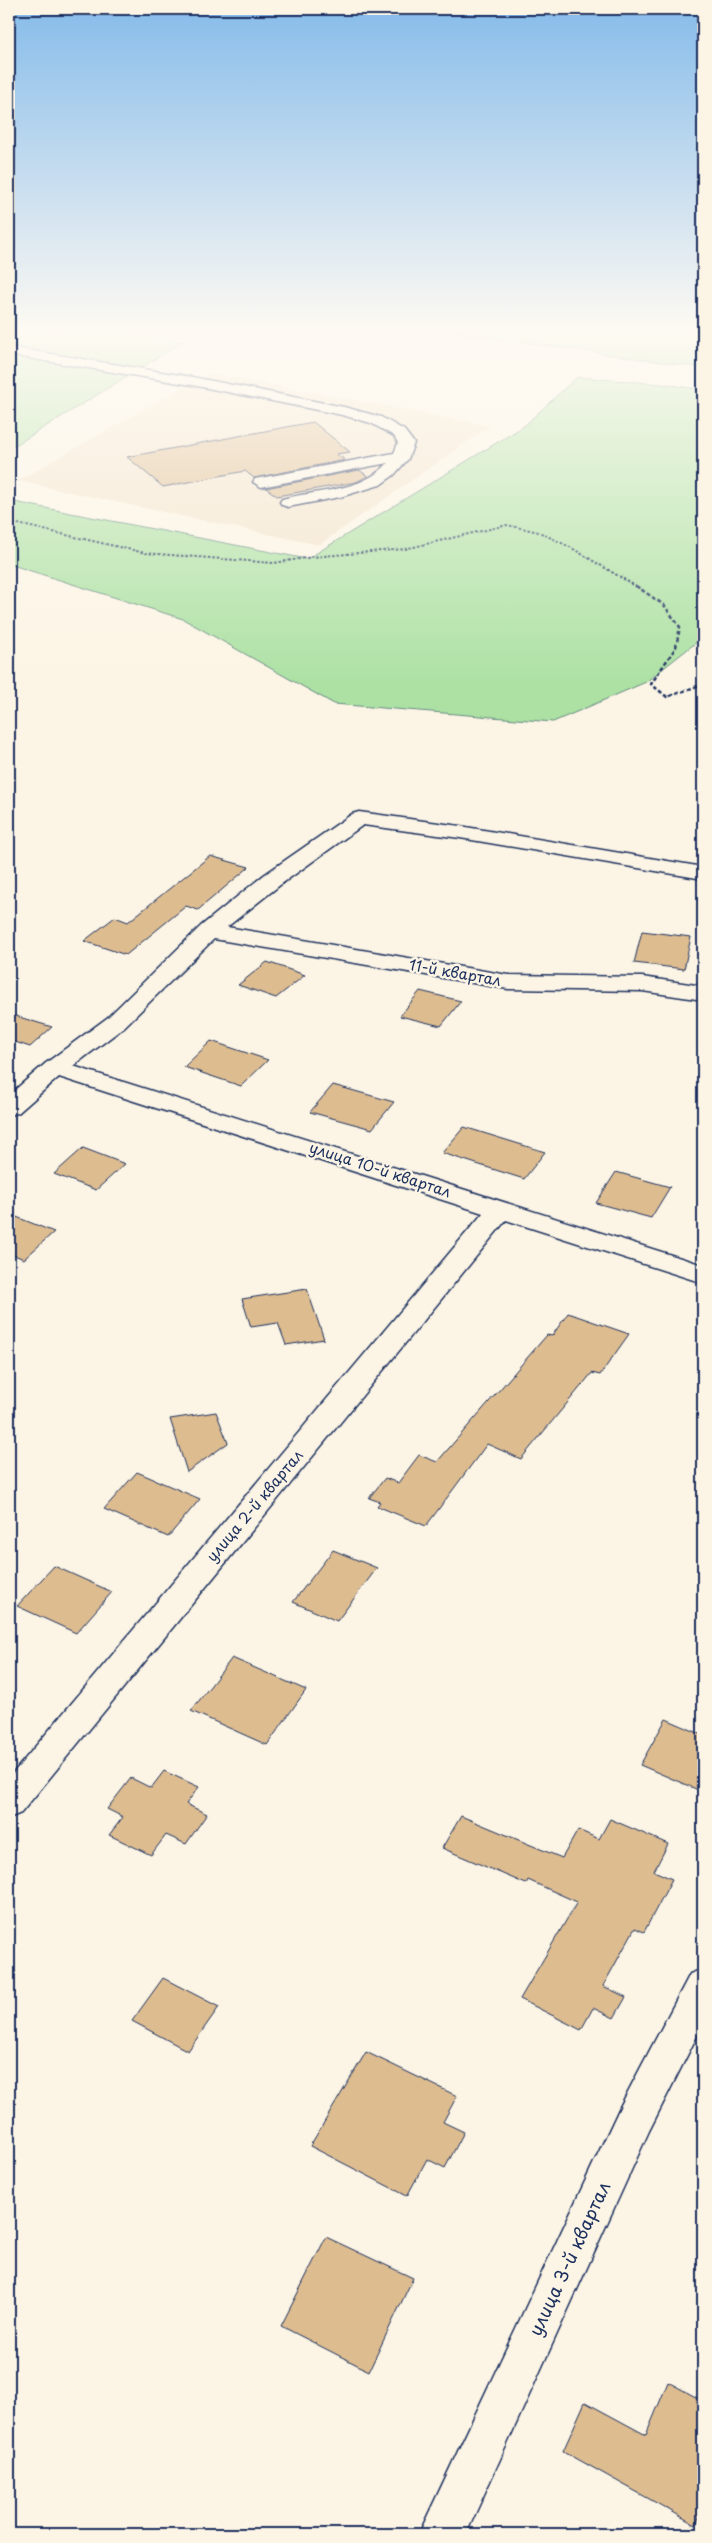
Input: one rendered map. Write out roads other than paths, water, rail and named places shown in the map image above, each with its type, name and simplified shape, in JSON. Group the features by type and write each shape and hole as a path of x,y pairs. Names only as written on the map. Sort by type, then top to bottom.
{"street":[{"path":"288,502 370,485 392,471 403,456 404,450"},
{"path":"262,482 403,456"},
{"path":"9,1108 55,1068 115,1023 210,931 272,880 359,818 498,838 703,873"},
{"name":"11-й квартал","path":"210,931 508,982 642,984 703,994"},
{"name":"улица 10-й квартал","path":"55,1068 703,1274"},
{"name":"улица 2-й квартал","path":"9,1803 501,1209"},
{"name":"улица 3-й квартал","path":"442,2534 635,2118 703,1986"}]}
